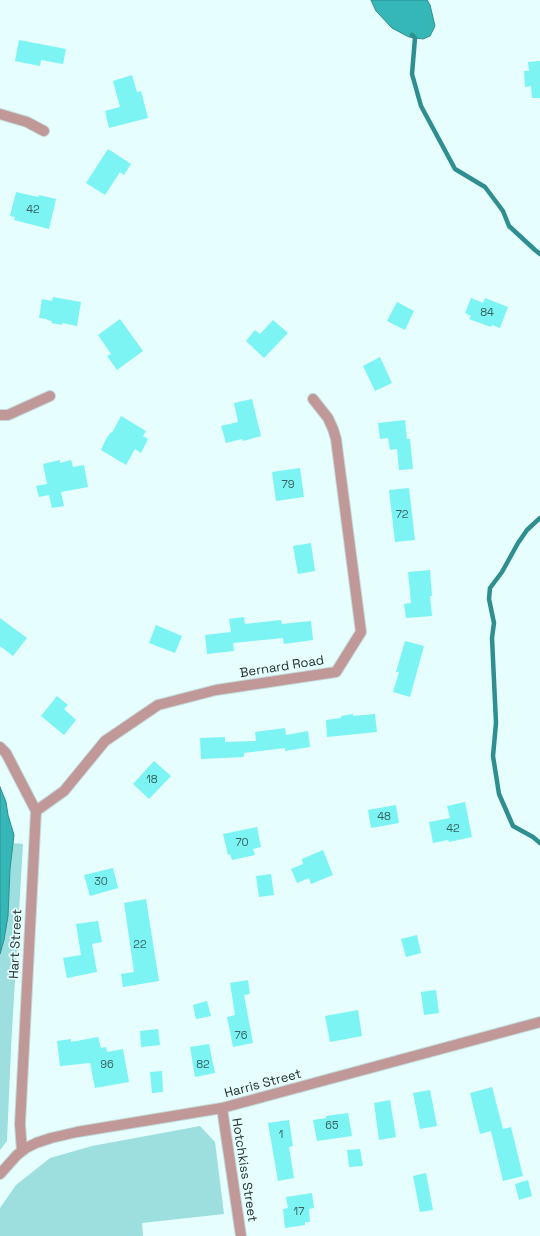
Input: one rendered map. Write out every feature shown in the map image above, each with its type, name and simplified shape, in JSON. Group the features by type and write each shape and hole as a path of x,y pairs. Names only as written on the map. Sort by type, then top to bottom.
{"street":[{"path":"0,114 27,122 44,131"},
{"path":"0,415 8,415 50,396"},
{"name":"Bernard Road","path":"36,811 64,791 105,740 158,705 216,690 336,672 361,632 336,439 328,418 313,399"},
{"path":"0,747 6,753 36,811"},
{"name":"Hart Street","path":"22,1151 20,1124 36,811"},
{"name":"Harris Street","path":"0,1174 22,1151 36,1142 59,1136 222,1108 540,1022"},
{"name":"Hotchkiss Street","path":"222,1108 241,1236"}],"shaded area":[{"path":"371,0 427,0 430,5 435,26 430,36 423,39 409,37 392,28 376,11"},
{"path":"0,787 6,802 14,835 10,869 8,916 0,954"},
{"path":"13,843 23,844 7,1141 0,1150 0,926"},
{"path":"200,1126 215,1142 224,1214 142,1223 143,1236 0,1236 0,1208 16,1185 50,1158 92,1146"}],"building":[{"path":"19,40 66,49 63,64 41,60 40,66 15,61"},
{"path":"540,61 540,98 532,98 531,86 525,87 524,71 529,71 528,62"},
{"path":"132,75 137,92 141,91 148,118 109,128 105,111 120,107 113,81"},
{"path":"108,149 131,164 124,175 120,172 105,195 86,183"},
{"path":"16,192 56,199 49,229 14,220 15,217 10,216"},
{"path":"53,297 81,302 77,326 62,323 62,325 51,323 52,321 39,318 42,299 52,301"},
{"path":"471,298 483,303 485,298 508,307 500,328 492,325 491,327 469,319 471,316 465,313"},
{"path":"397,302 414,311 405,330 387,321"},
{"path":"120,319 143,351 117,370 107,356 111,354 98,335"},
{"path":"273,320 288,333 264,358 246,341 255,330 260,334"},
{"path":"380,357 392,383 375,391 363,366"},
{"path":"252,399 261,436 243,441 242,439 226,443 221,426 238,422 234,403"},
{"path":"121,416 146,431 143,436 148,439 141,453 135,449 126,465 101,450 106,439 111,432 112,433"},
{"path":"405,420 407,439 410,439 413,469 399,470 397,449 390,450 388,438 380,439 378,423"},
{"path":"60,460 60,463 71,460 73,467 84,465 88,487 61,492 64,506 52,508 49,495 39,497 36,486 47,484 43,464"},
{"path":"300,468 304,497 276,501 272,472"},
{"path":"409,488 415,540 395,542 389,490"},
{"path":"311,543 315,571 298,574 293,546"},
{"path":"430,570 432,616 406,618 404,604 411,603 408,572"},
{"path":"244,617 245,624 281,620 282,624 311,621 313,640 284,644 283,638 233,643 234,651 207,654 205,635 231,632 229,619"},
{"path":"0,618 27,638 13,656 0,646"},
{"path":"156,625 182,636 175,653 149,643"},
{"path":"405,641 424,646 410,697 393,692 399,672 396,672"},
{"path":"57,696 68,705 64,709 76,720 64,735 41,716"},
{"path":"353,714 353,716 375,714 377,732 327,737 326,720 341,718 341,716"},
{"path":"285,728 286,735 308,731 310,747 285,751 285,748 244,753 244,757 201,759 200,738 225,737 225,742 256,741 255,732"},
{"path":"154,761 171,776 149,799 133,784"},
{"path":"465,802 472,837 449,842 448,840 433,843 429,822 450,818 447,806"},
{"path":"396,805 399,823 371,828 368,810"},
{"path":"257,827 261,847 253,849 255,855 232,860 230,854 228,855 223,834"},
{"path":"323,850 333,875 311,884 309,878 297,883 291,869 303,864 302,859"},
{"path":"113,868 118,888 90,896 84,875"},
{"path":"271,874 274,895 259,897 256,876"},
{"path":"146,899 159,981 123,987 121,974 134,972 124,903"},
{"path":"98,921 102,942 92,944 97,972 67,978 63,958 81,955 76,924"},
{"path":"417,935 421,953 406,957 401,939"},
{"path":"248,980 250,994 244,995 253,1043 233,1047 227,1017 235,1015 230,983"},
{"path":"436,990 439,1013 424,1015 421,992"},
{"path":"207,1001 211,1016 196,1019 193,1005"},
{"path":"358,1010 362,1036 330,1042 325,1016"},
{"path":"158,1029 160,1045 141,1047 140,1031"},
{"path":"98,1037 101,1048 106,1047 107,1052 123,1049 129,1082 95,1088 90,1063 60,1066 57,1041 71,1039 71,1042"},
{"path":"209,1044 215,1073 195,1077 190,1047"},
{"path":"162,1071 163,1092 152,1093 150,1072"},
{"path":"492,1087 503,1129 511,1127 523,1176 503,1181 491,1131 480,1134 470,1093"},
{"path":"430,1090 437,1126 420,1129 413,1093"},
{"path":"390,1100 396,1137 379,1140 374,1103"},
{"path":"348,1113 352,1136 317,1141 313,1120 326,1118 326,1116"},
{"path":"289,1120 293,1146 289,1147 294,1178 278,1181 268,1123"},
{"path":"360,1149 363,1166 349,1167 347,1150"},
{"path":"426,1173 433,1210 420,1212 413,1176"},
{"path":"528,1180 532,1196 519,1200 515,1184"},
{"path":"312,1193 314,1208 309,1209 310,1222 305,1222 305,1225 285,1228 283,1209 288,1208 286,1197"}],"waterway":[{"path":"412,35 415,38 412,74 421,106 455,169 485,187 503,211 509,226 540,254"},
{"path":"540,518 527,530 518,543 502,572 490,588 489,599 494,623 492,638 496,723 493,756 499,794 513,826 533,837 540,843"}]}
